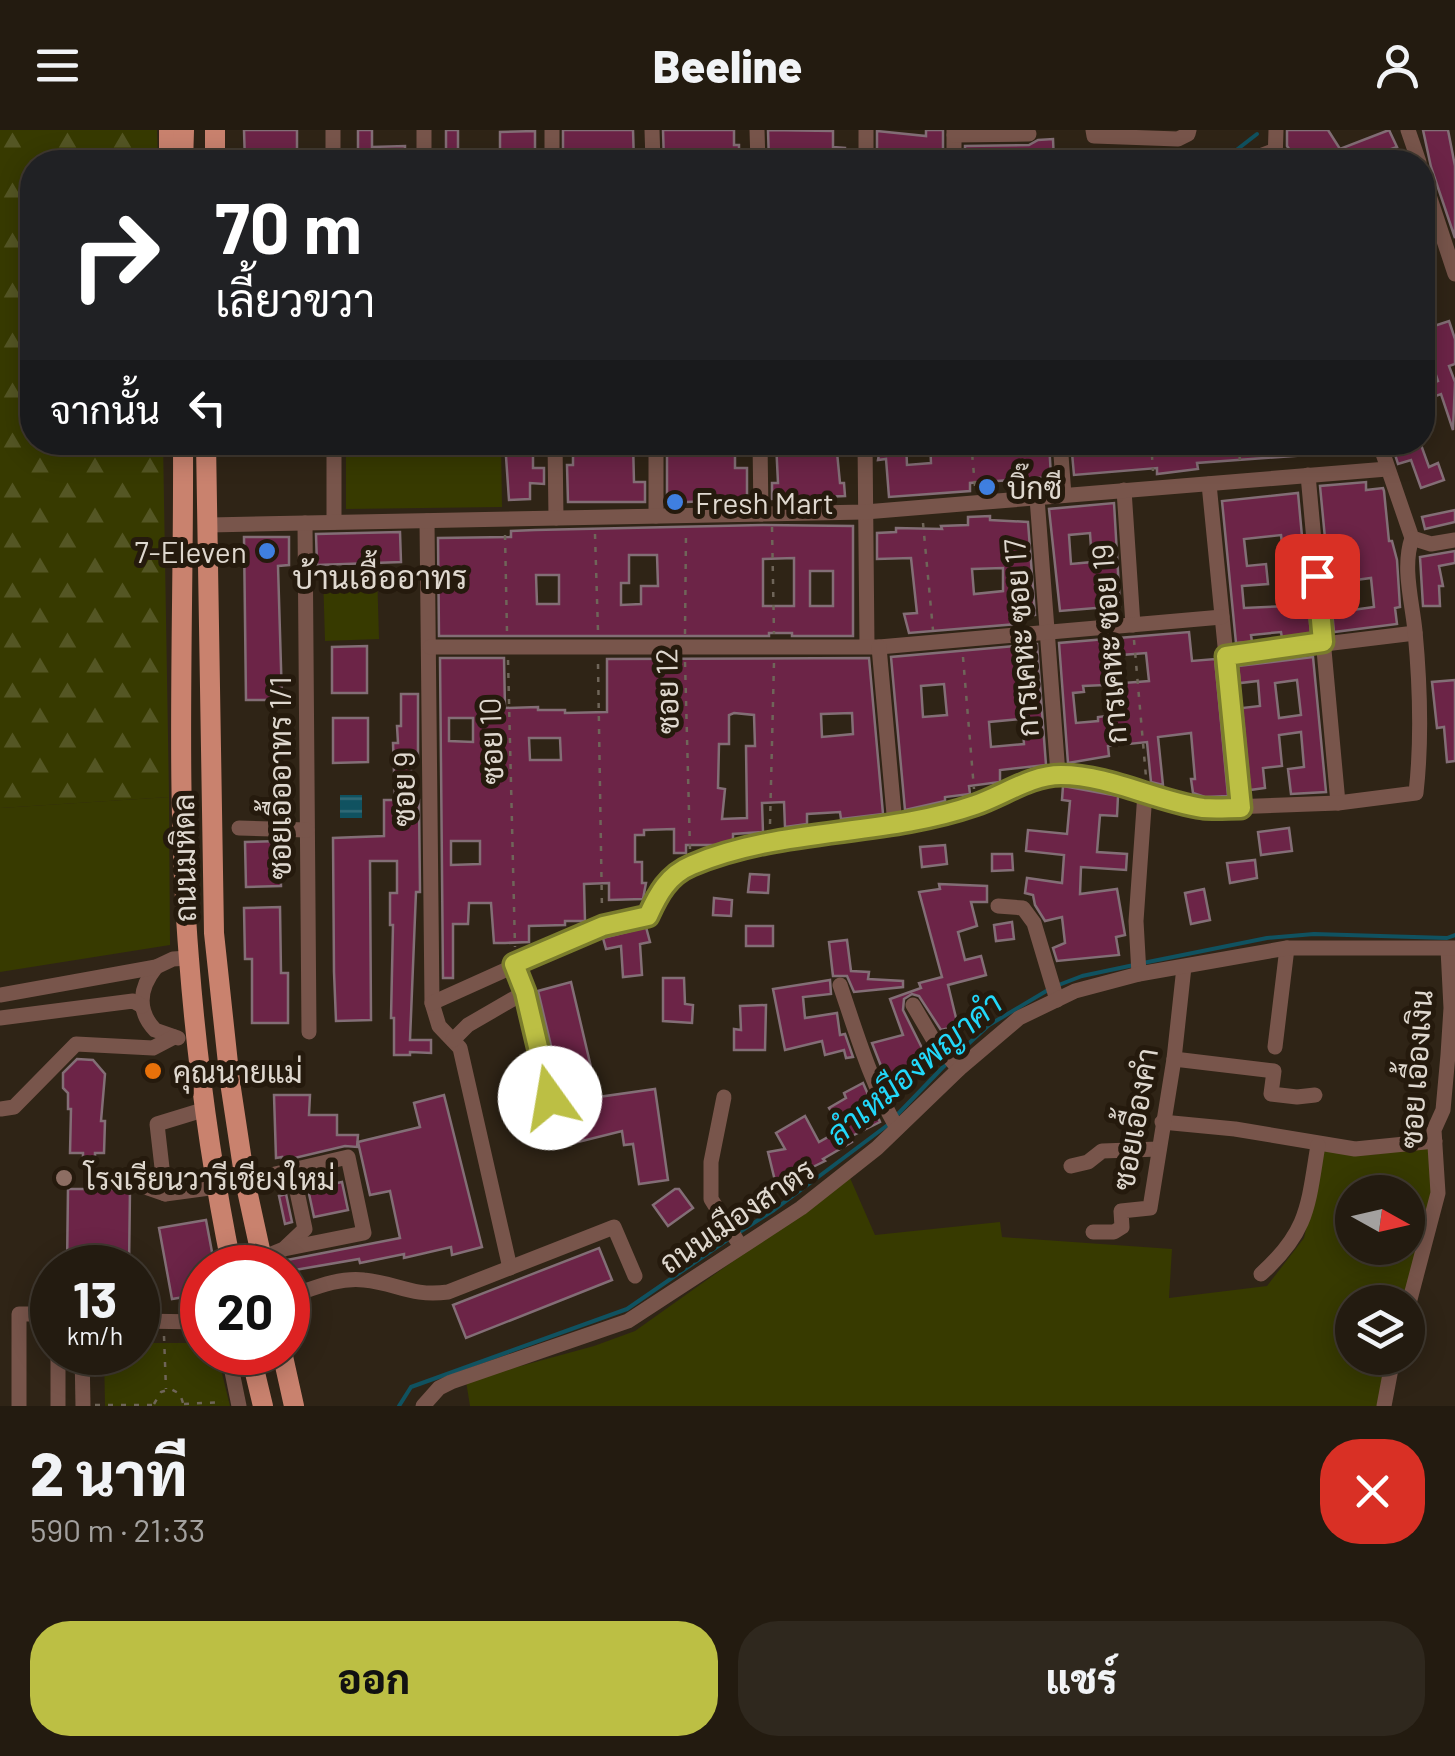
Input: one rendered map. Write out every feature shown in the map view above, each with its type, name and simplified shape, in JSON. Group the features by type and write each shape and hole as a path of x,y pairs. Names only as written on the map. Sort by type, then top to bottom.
{"main road":[{"name":"ถนนมหิดล","path":"183,455 182,758 188,958 228,1245"},
{"name":"ถนนมหิดล","path":"206,455 214,933 230,1082 259,1245"},
{"path":"256,1375 263,1406"},
{"path":"287,1375 294,1406"}],"street":[{"path":"1094,130 1094,136 1178,139 1189,130"},
{"path":"954,132 1029,134"},
{"path":"1435,206 1451,246 1455,274"},
{"path":"334,455 334,522"},
{"path":"555,455 556,518"},
{"path":"656,455 656,516"},
{"path":"761,455 766,514"},
{"path":"865,455 864,512 873,647 894,825"},
{"path":"1061,455 1064,495"},
{"path":"432,1003 603,926 648,916 660,890 690,866 770,840 894,825 976,804 1036,778 1058,774 1108,782 1204,808 1416,794 1420,759 1408,561 1412,538 1383,455"},
{"path":"208,525 864,512 1387,469"},
{"path":"1308,476 1338,802"},
{"path":"1209,484 1241,808"},
{"name":"การเคหะ ซอย 19","path":"1124,490 1133,625"},
{"name":"การเคหะ ซอย 17","path":"1037,498 1058,774"},
{"name":"ซอย 9","path":"427,520 432,1003 439,1026 457,1044 510,1268"},
{"name":"ซอยเอื้ออาทร 1/1","path":"305,523 309,1032"},
{"path":"1412,538 1431,544 1455,540"},
{"path":"430,647 873,647 1222,617"},
{"path":"1226,656 1415,633"},
{"path":"1138,965 1144,793"},
{"path":"240,828 307,830"},
{"path":"998,906 1023,908 1034,923 1053,990"},
{"path":"1275,1047 1287,948"},
{"name":"ถนนเมืองสาตร","path":"423,1406 439,1388 451,1382 628,1321 738,1242 802,1208 893,1121 1053,990 1075,991 1138,965 1184,967 1287,948 1452,948"},
{"name":"ซอย เอื้องเงิน","path":"1414,1285 1438,1193 1436,1119 1449,1110 1452,948"},
{"path":"0,995 188,958"},
{"path":"515,963 558,1133"},
{"path":"156,967 144,986 142,1006 150,1025 174,1037 198,1038"},
{"name":"ซอยเอื้องคำ","path":"1093,1232 1114,1232 1122,1227 1121,1211 1150,1208 1184,967"},
{"path":"840,985 868,1071 893,1121"},
{"path":"457,1044 468,1025 525,992"},
{"path":"0,1018 132,1001 142,1006"},
{"path":"913,1006 957,1067"},
{"path":"0,1109 14,1106 76,1044 153,1048 174,1037"},
{"path":"1174,1059 1274,1070 1272,1094 1296,1098 1315,1094"},
{"path":"724,1097 711,1199 738,1242"},
{"path":"164,1194 157,1124 206,1109"},
{"path":"1162,1122 1366,1149 1435,1141"},
{"path":"1261,1274 1284,1254 1299,1232 1318,1145"},
{"path":"1071,1166 1088,1162 1102,1151 1159,1149"},
{"path":"245,1181 348,1157 364,1233 308,1245"},
{"path":"279,1174 296,1187 304,1230 289,1245"},
{"path":"142,1186 164,1194 217,1187"},
{"path":"310,1290 338,1281 363,1280 424,1295 448,1292 614,1226 635,1276"},
{"path":"19,1406 19,1314 30,1314"},
{"path":"160,1322 180,1322"},
{"path":"58,1375 58,1406"},
{"path":"82,1375 83,1405"},
{"path":"233,1375 239,1404"},
{"path":"1384,1406 1389,1375"}],"path":[{"path":"972,455 976,502"},
{"path":"1152,455 1155,488"},
{"path":"1240,455 1242,481"},
{"path":"922,507 934,643"},
{"path":"766,514 774,646 770,840"},
{"name":"ซอย 12","path":"686,515 690,866"},
{"path":"595,517 603,926"},
{"name":"ซอย 10","path":"504,519 515,963"},
{"name":"การเคหะ ซอย 19","path":"1133,625 1144,793"},
{"path":"961,641 976,804"},
{"path":"163,1322 166,1390"},
{"path":"83,1405 154,1406 157,1395 166,1390 176,1391 184,1405 239,1404"}],"green space":[{"path":"0,130 157,130 158,150 20,150 20,455 163,455 169,797 0,808"},
{"path":"346,455 501,455 502,507 346,509"},
{"path":"377,571 379,639 325,641 323,573"},
{"path":"169,797 170,945 0,972 0,808"},
{"path":"1430,1147 1434,1194 1425,1225 1425,1175 1335,1175 1335,1265 1414,1265 1408,1285 1335,1285 1335,1375 1384,1375 1378,1406 470,1406 466,1381 635,1331 850,1178 875,1235 1000,1222 1002,1237 1172,1249 1169,1298 1267,1286 1304,1238 1323,1151 1370,1155"},
{"path":"160,1343 180,1343 180,1375 222,1375 230,1406 105,1406 104,1375 160,1375"}],"water":[{"path":"340,795 362,795 362,818 340,818"}],"building":[{"path":"244,130 297,130 297,150 245,150"},
{"path":"358,130 372,130 372,147 405,146 405,150 358,150"},
{"path":"446,130 458,130 458,150 446,150"},
{"path":"563,130 633,130 634,150 563,150"},
{"path":"663,130 734,130 734,145 739,145 739,150 664,150"},
{"path":"768,130 833,131 833,147 845,148 845,150 769,150"},
{"path":"926,130 943,130 943,150 877,150 877,131 926,136"},
{"path":"1287,130 1328,130 1340,149 1389,130 1397,147 1388,150 1290,150"},
{"path":"1423,130 1448,130 1455,166 1455,238 1435,179 1435,150 1427,150"},
{"path":"535,131 535,150 500,150 500,132"},
{"path":"1053,139 1053,150 965,150 965,146 1029,145"},
{"path":"1449,321 1455,339 1455,364 1449,366 1455,382 1453,430 1441,394 1435,396 1435,326"},
{"path":"506,455 533,455 533,468 544,468 544,484 530,483 530,499 509,500"},
{"path":"573,455 633,455 634,482 645,482 645,502 568,502 567,465 573,465"},
{"path":"667,455 735,455 735,468 747,468 747,499 667,503"},
{"path":"777,455 837,455 845,496 772,499 772,483 778,483"},
{"path":"879,455 907,455 907,465 931,463 931,455 1050,455 1051,477 970,483 970,491 889,497 886,459 878,460"},
{"path":"1072,455 1307,455 1197,463 1198,469 1157,474 1157,468 1074,475"},
{"path":"1395,455 1425,455 1429,467 1438,463 1444,480 1421,488 1411,460 1398,464"},
{"path":"1366,482 1366,490 1383,488 1389,541 1397,560 1397,624 1334,632 1320,486","holes":["1371,578 1374,607 1352,610 1348,581"]},
{"path":"1298,493 1311,634 1282,638 1281,632 1251,635 1252,642 1236,643 1222,501","holes":["1281,535 1283,551 1291,550 1294,582 1286,583 1289,606 1244,608 1242,586 1268,584 1266,564 1247,566 1244,539"]},
{"path":"1114,503 1120,606 1060,611 1049,509","holes":["1090,533 1092,562 1071,564 1069,535"]},
{"path":"1455,510 1455,522 1425,529 1422,517"},
{"path":"968,517 1028,522 1035,615 1016,618 1017,624 909,633 904,614 917,613 911,558 877,559 877,533 896,532 896,528 968,525","holes":["1003,568 1003,591 974,594 972,569"]},
{"path":"853,526 853,636 439,636 438,538 511,537 511,531","holes":["629,555 657,555 658,586 641,586 641,604 621,605 621,583 629,583","794,558 794,606 763,606 763,559","810,571 833,571 833,606 810,606","536,575 559,575 559,604 537,604"]},
{"path":"400,532 401,562 317,565 316,534"},
{"path":"244,537 289,537 289,565 278,566 282,700 246,700"},
{"path":"1455,551 1455,563 1439,566 1443,586 1439,586 1440,606 1423,606 1420,557"},
{"path":"1189,632 1192,661 1215,659 1228,796 1193,793 1191,733 1158,737 1163,785 1151,782 1147,742 1108,746 1109,756 1068,763 1059,643","holes":["1146,653 1149,681 1124,683 1122,655","1105,685 1107,716 1076,723 1073,693 1084,692 1083,686"]},
{"path":"1037,644 1046,765 1000,770 1000,782 969,786 970,794 945,797 945,801 905,810 891,657","holes":["944,684 947,715 923,717 921,686","1022,719 1024,744 991,747 989,722"]},
{"path":"367,646 367,693 332,693 332,647"},
{"path":"1313,657 1326,792 1291,794 1288,769 1304,767 1301,732 1279,735 1282,766 1263,768 1265,788 1250,790 1242,708 1260,706 1258,681 1240,683 1238,666","holes":["1297,680 1301,715 1279,718 1275,683"]},
{"path":"440,658 504,658 505,708 538,707 565,713 607,712 607,659 869,658 883,814 841,819 840,812 807,814 807,824 785,827 784,802 762,803 763,832 733,834 733,840 718,845 686,845 686,853 674,853 674,829 644,830 644,835 635,835 635,862 642,862 642,883 646,883 643,899 609,900 609,883 584,884 585,921 529,926 529,942 505,943 494,943 491,903 469,903 468,924 453,924 453,978 443,978","holes":["852,713 853,734 822,737 821,714","729,715 754,715 755,746 746,746 747,818 722,819 725,789 718,788 719,744 729,744","449,718 473,718 473,742 449,741","529,738 560,738 561,760 530,760","451,841 480,841 480,864 451,865"]},
{"path":"1455,680 1455,761 1447,762 1444,727 1437,728 1432,682"},
{"path":"401,694 418,694 418,757 411,757 411,800 419,800 420,892 416,892 410,1040 431,1040 431,1053 410,1055 394,1055 391,1018 390,893 397,893 397,861 370,861 371,1020 336,1021 334,972 333,838 384,836 384,800 395,800 393,743 398,743 397,726 401,726"},
{"path":"333,718 368,718 368,762 333,763"},
{"path":"1063,786 1118,796 1117,816 1100,815 1097,852 1127,854 1126,870 1081,867 1080,894 1117,889 1125,935 1116,937 1119,955 1057,961 1053,948 1065,943 1062,917 1045,921 1033,895 1025,893 1027,878 1062,883 1064,855 1026,851 1028,830 1067,834 1070,801 1062,800"},
{"path":"1289,828 1292,851 1261,855 1258,832"},
{"path":"280,841 281,886 246,887 245,842"},
{"path":"945,845 947,864 922,867 920,847"},
{"path":"992,854 1012,854 1013,870 992,871"},
{"path":"1255,860 1257,878 1230,883 1227,863"},
{"path":"750,874 769,875 768,893 748,892"},
{"path":"939,884 987,886 987,902 971,902 977,926 958,932 965,960 981,956 986,975 948,985 958,1026 941,1030 919,996 912,994 904,999 903,1010 928,1060 897,1073 900,1080 888,1084 872,1043 903,1035 890,999 921,988 919,983 942,977 919,892 940,889"},
{"path":"1204,889 1210,920 1191,924 1185,893"},
{"path":"714,898 732,900 731,916 713,915"},
{"path":"280,907 281,973 288,973 288,1023 252,1023 252,959 245,959 244,908"},
{"path":"1012,922 1014,939 996,941 994,925"},
{"path":"746,926 773,926 773,946 746,946"},
{"path":"646,927 650,942 640,944 642,975 623,977 621,946 606,949 603,938"},
{"path":"847,940 851,971 869,972 868,979 903,981 903,987 854,992 847,976 833,976 829,942"},
{"path":"663,978 684,978 685,1004 693,1005 692,1023 663,1021"},
{"path":"830,980 831,994 803,997 805,1018 837,1013 840,1035 845,1034 853,1057 846,1058 844,1050 825,1055 822,1041 785,1050 773,989"},
{"path":"571,982 598,1097 655,1089 668,1180 639,1184 633,1144 624,1145 622,1131 574,1143 538,991"},
{"path":"766,1005 765,1050 734,1050 734,1029 741,1030 740,1006"},
{"path":"77,1059 93,1060 105,1074 101,1121 105,1121 104,1153 95,1153 95,1164 83,1163 83,1153 70,1153 71,1109 63,1088 63,1073"},
{"path":"863,1083 880,1122 850,1137 852,1142 825,1161 776,1185 768,1152 785,1149 776,1133 805,1116 819,1142 842,1129 829,1108 846,1098 844,1093"},
{"path":"274,1095 310,1095 309,1115 337,1115 337,1135 358,1135 357,1147 345,1146 282,1161 282,1157 276,1158"},
{"path":"444,1095 482,1247 452,1255 451,1247 404,1258 404,1254 310,1267 310,1256 400,1238 390,1191 370,1195 358,1142 420,1127 414,1103"},
{"path":"342,1182 348,1210 314,1217 308,1189"},
{"path":"68,1189 130,1189 129,1245 67,1245"},
{"path":"675,1189 693,1208 668,1226 653,1205"},
{"path":"286,1194 292,1222 285,1224 279,1196"},
{"path":"206,1220 211,1245 180,1245 180,1298 172,1299 159,1228"},
{"path":"599,1248 612,1280 466,1338 453,1305"}],"waterway":[{"path":"1236,150 1257,134"},
{"name":"ลำเหมืองพญาคำ","path":"1143,963 1267,938 1314,934 1447,938 1455,935"},
{"name":"ลำเหมืองพญาคำ","path":"1056,986 1134,965"},
{"name":"ลำเหมืองพญาคำ","path":"954,1057 989,1025 1048,990"},
{"name":"ลำเหมืองพญาคำ","path":"895,1117 947,1063"},
{"name":"ลำเหมืองพญาคำ","path":"738,1233 889,1124"},
{"name":"ลำเหมืองพญาคำ","path":"399,1406 411,1387 627,1309 730,1238"}],"place":[{"name":"บิ๊กซี","path":"987,487"},
{"name":"Fresh Mart","path":"675,502"},
{"name":"7-Eleven","path":"267,551"},
{"name":"คุณนายแม่","path":"153,1071"},
{"name":"โรงเรียนวารีเชียงใหม่","path":"64,1178"}],"district":[{"name":"บ้านเอื้ออาทร","path":"380,576"}],"route":[{"path":"550,1098 525,992 514,964 603,926 648,916 660,890 690,866 770,840 924,819 976,804 1036,778 1058,774 1084,776 1204,808 1241,808 1226,656 1323,642 1317,576"}]}
